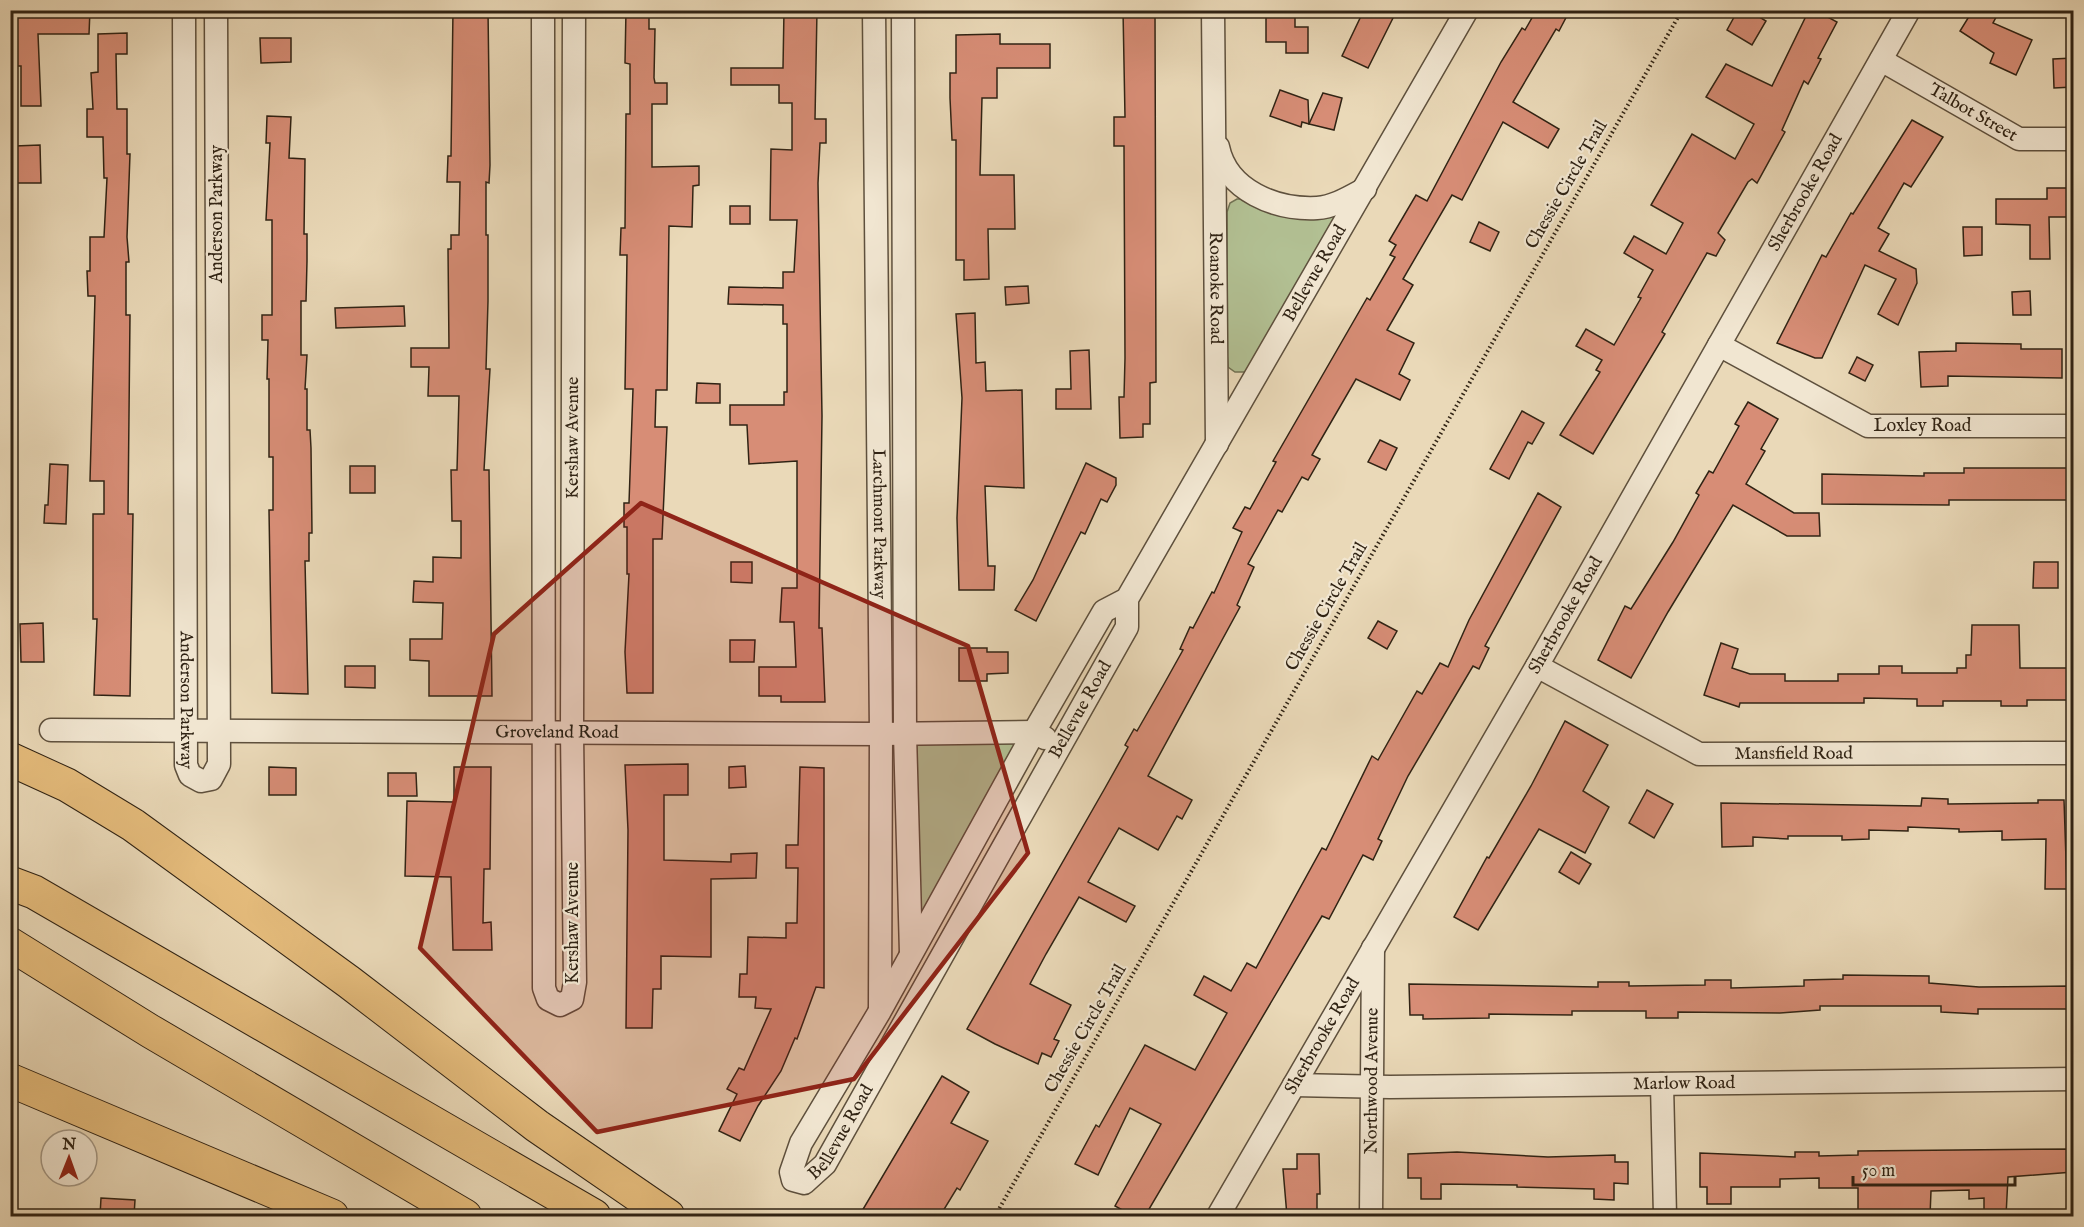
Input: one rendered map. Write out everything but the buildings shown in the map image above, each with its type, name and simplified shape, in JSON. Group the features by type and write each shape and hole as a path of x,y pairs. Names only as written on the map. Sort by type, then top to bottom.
{"highway":[{"path":"10,759 67,785 133,825 349,982 537,1126 668,1216"},
{"path":"10,883 34,892 594,1216"},
{"path":"10,944 150,1031 465,1216"},
{"path":"12,1082 332,1216"}],"street":[{"name":"Anderson Parkway","path":"184,10 186,765 190,776 201,782 211,779 219,764 216,10"},
{"name":"Kershaw Avenue","path":"543,10 544,988 548,999 560,1005 572,999 576,982 572,732 574,10"},
{"name":"Larchmont Parkway","path":"874,10 880,1011"},
{"name":"Larchmont Parkway","path":"903,10 906,734 911,954"},
{"name":"Roanoke Road","path":"1213,10 1218,445"},
{"name":"Bellevue Road","path":"1127,599 1104,611 1034,732 880,1011 801,1143 791,1172 793,1180 804,1183 825,1164 1127,627 1127,599 1218,445 1467,10"},
{"name":"Sherbrooke Road","path":"1218,1216 1537,666 1909,10"},
{"name":"Talbot Street","path":"1881,60 2019,139 2073,139"},
{"name":"Roanoke Road","path":"1214,128 1221,161 1235,180 1272,203 1319,208 1341,202 1365,189"},
{"name":"Loxley Road","path":"1719,345 1868,426 2073,426"},
{"name":"Mansfield Road","path":"1537,666 1699,754 2073,753"},
{"name":"Groveland Road","path":"51,730 880,734 1034,732 1060,746"},
{"name":"Northwood Avenue","path":"1371,1216 1373,946"},
{"path":"911,954 936,966"},
{"path":"880,1011 903,1024"},
{"name":"Marlow Road","path":"1294,1085 1371,1087 2073,1080"},
{"path":"1662,1084 1665,1216"}],"path":[{"name":"Chessie Circle Trail","path":"995,1216 1682,10"}],"highlighted area":[{"path":"641,503 968,646 1028,853 854,1079 597,1132 420,948 494,634"}],"green space":[{"path":"1237,199 1247,199 1294,217 1341,216 1247,372 1235,372 1228,367 1227,353 1227,212 1230,203"},
{"path":"1025,736 929,905 922,911 917,906 911,739"}]}
